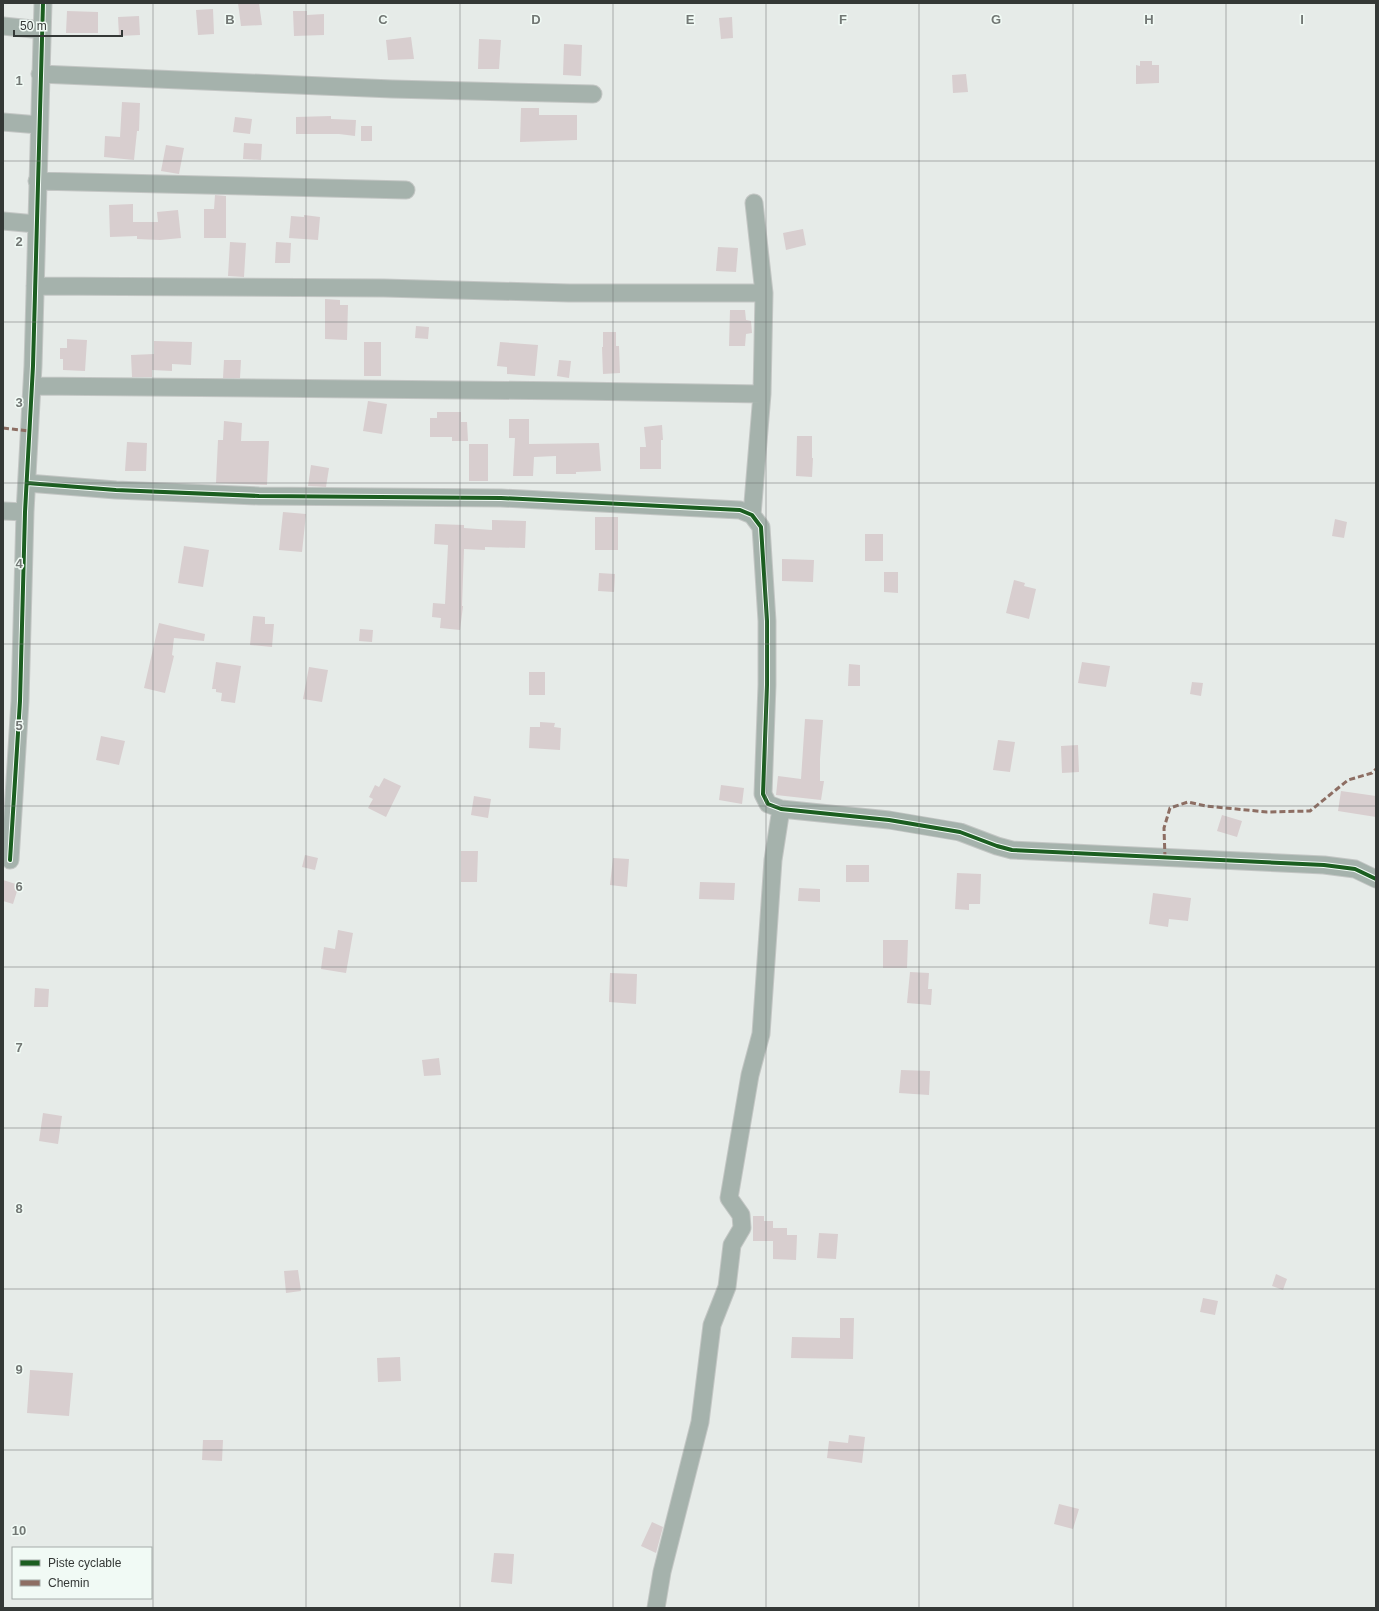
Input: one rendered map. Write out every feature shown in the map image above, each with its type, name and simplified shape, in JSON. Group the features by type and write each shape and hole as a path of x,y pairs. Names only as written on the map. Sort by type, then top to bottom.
{"street":[{"path":"10,860 20,701 25,512 32,386 43,3"},
{"path":"3,26 42,30"},
{"path":"40,74 392,89 593,94"},
{"path":"3,122 39,125"},
{"path":"37,181 406,190"},
{"path":"752,515 762,394 764,293 754,203"},
{"path":"3,221 36,224"},
{"path":"35,286 384,288 568,293 764,293"},
{"path":"32,386 762,394"},
{"path":"27,483 116,490 259,496 501,498 740,510 752,515 761,527 767,621 767,685 763,794 768,804 780,809 889,820 960,832 1012,850 1324,864 1355,869 1376,879"},
{"path":"3,511 25,512"},
{"path":"656,1608 662,1572 700,1422 712,1325 727,1287 732,1245 742,1228 741,1215 729,1198 750,1075 761,1034 773,860 780,809"}],"building":[{"path":"238,3 259,3 262,25 241,26"},
{"path":"213,9 214,34 198,35 196,10"},
{"path":"67,11 98,12 98,33 66,33"},
{"path":"293,11 307,11 307,15 324,14 324,35 294,36"},
{"path":"139,16 140,35 119,36 118,17"},
{"path":"732,17 733,38 721,39 719,18"},
{"path":"411,37 414,59 388,60 386,40"},
{"path":"479,39 501,40 499,69 478,69"},
{"path":"564,44 582,45 581,76 563,75"},
{"path":"1140,61 1152,61 1152,65 1159,65 1159,83 1136,84 1136,65 1140,66"},
{"path":"966,74 968,92 953,93 952,75"},
{"path":"122,102 140,103 139,131 137,131 134,160 104,157 105,136 120,137"},
{"path":"521,108 539,108 539,115 577,115 577,140 520,142"},
{"path":"331,116 331,119 356,120 355,136 339,134 296,134 296,117"},
{"path":"235,117 252,119 250,134 233,132"},
{"path":"361,126 372,126 372,141 361,141"},
{"path":"244,143 262,144 261,160 243,159"},
{"path":"166,145 184,148 179,174 161,171"},
{"path":"215,195 226,196 226,238 204,238 204,209 214,209"},
{"path":"133,204 133,222 158,222 157,212 178,210 181,238 160,240 137,239 137,236 110,237 109,205"},
{"path":"304,215 320,217 318,240 289,238 291,216 304,217"},
{"path":"803,229 806,245 786,250 783,233"},
{"path":"230,242 246,243 244,277 228,276"},
{"path":"276,242 291,243 290,263 275,263"},
{"path":"718,247 738,248 736,272 716,271"},
{"path":"325,299 340,300 340,305 348,305 347,340 325,339"},
{"path":"730,310 745,310 746,320 751,321 752,333 746,334 745,346 729,346"},
{"path":"416,326 429,327 428,339 415,338"},
{"path":"603,332 616,332 616,346 619,346 620,373 603,374"},
{"path":"67,339 87,340 85,371 63,370 63,359 60,359 60,348 67,348"},
{"path":"154,341 192,342 191,365 172,364 172,371 152,370 152,377 132,377 131,355 154,354"},
{"path":"364,342 381,342 381,376 364,376"},
{"path":"500,342 538,345 535,376 507,374 507,367 497,366"},
{"path":"224,360 241,360 240,378 223,378"},
{"path":"559,360 571,361 569,378 557,376"},
{"path":"368,401 387,404 382,434 363,431"},
{"path":"437,412 461,412 461,422 467,422 468,441 452,441 452,437 430,437 430,418 437,418"},
{"path":"509,419 529,419 529,444 599,443 601,471 576,472 576,474 556,474 556,456 534,457 533,476 513,476 515,438 509,438"},
{"path":"224,421 242,423 241,441 269,441 267,485 216,483 218,440 223,440"},
{"path":"662,425 663,440 661,440 661,469 640,469 640,447 646,447 644,427"},
{"path":"797,436 812,436 812,477 796,476"},
{"path":"127,442 147,443 146,471 125,471"},
{"path":"469,444 488,444 488,481 469,481"},
{"path":"311,465 329,468 326,487 308,486"},
{"path":"283,512 306,514 302,552 279,550"},
{"path":"595,517 618,517 618,550 595,550"},
{"path":"1335,519 1347,522 1344,538 1332,536"},
{"path":"492,520 526,521 525,548 485,547 485,550 464,549 463,606 460,630 440,628 441,618 432,617 433,603 445,604 448,545 434,544 435,524 464,525 464,528 492,530"},
{"path":"865,534 883,534 883,561 865,561"},
{"path":"184,546 209,550 203,587 178,583"},
{"path":"782,559 814,560 813,582 782,581"},
{"path":"884,572 898,572 898,593 884,592"},
{"path":"599,573 615,574 614,592 598,591"},
{"path":"1014,580 1025,583 1024,586 1036,589 1029,619 1006,613"},
{"path":"253,616 265,617 265,624 274,624 272,647 250,645"},
{"path":"159,623 205,634 204,641 174,638 172,655 174,656 165,693 144,688"},
{"path":"360,629 373,630 372,642 359,641"},
{"path":"216,662 241,666 235,703 221,701 222,693 216,692 216,689 212,689"},
{"path":"1082,662 1110,666 1106,687 1078,683"},
{"path":"849,664 860,665 860,686 848,686"},
{"path":"309,667 328,670 322,702 303,699"},
{"path":"529,672 545,672 545,695 529,695"},
{"path":"1192,682 1203,683 1201,696 1190,694"},
{"path":"805,719 823,720 820,781 824,781 821,800 776,795 778,776 801,779"},
{"path":"540,722 555,723 554,727 561,728 560,750 529,748 530,727 540,727"},
{"path":"101,736 125,741 119,765 96,760"},
{"path":"998,740 1015,742 1010,772 993,770"},
{"path":"1078,745 1079,772 1062,773 1061,746"},
{"path":"384,778 401,786 386,817 368,808 373,799 369,797 375,785 379,787"},
{"path":"721,785 744,788 742,804 719,800"},
{"path":"1341,791 1376,796 1376,817 1338,811"},
{"path":"474,796 491,799 488,818 471,815"},
{"path":"1222,815 1242,821 1237,837 1217,831"},
{"path":"461,851 478,851 477,882 461,882"},
{"path":"305,855 318,858 315,870 302,867"},
{"path":"613,858 629,859 627,887 610,885"},
{"path":"846,865 869,865 869,882 846,882"},
{"path":"957,873 981,874 980,904 969,904 969,910 955,909"},
{"path":"3,880 19,885 13,904 3,901"},
{"path":"700,882 735,883 734,900 699,899"},
{"path":"799,888 820,889 820,902 798,901"},
{"path":"1153,893 1191,898 1188,921 1169,919 1168,927 1149,924"},
{"path":"338,930 353,933 346,973 321,969 324,947 335,949"},
{"path":"883,940 908,940 907,968 883,968"},
{"path":"910,972 929,973 928,989 932,989 931,1005 907,1003"},
{"path":"610,973 637,974 636,1004 609,1002"},
{"path":"35,988 49,989 48,1007 34,1007"},
{"path":"439,1058 441,1075 424,1076 422,1060"},
{"path":"901,1070 930,1071 929,1095 899,1093"},
{"path":"43,1113 62,1116 58,1144 39,1141"},
{"path":"753,1216 764,1216 764,1221 773,1221 773,1228 787,1228 787,1235 797,1235 796,1260 773,1259 773,1241 753,1241"},
{"path":"819,1233 838,1234 836,1259 817,1258"},
{"path":"298,1270 301,1291 286,1293 284,1271"},
{"path":"1276,1274 1287,1279 1283,1290 1272,1286"},
{"path":"1203,1298 1218,1301 1215,1315 1200,1312"},
{"path":"840,1318 854,1318 853,1359 791,1358 792,1337 840,1338"},
{"path":"400,1357 401,1381 378,1382 377,1358"},
{"path":"30,1370 73,1373 69,1416 27,1413"},
{"path":"849,1435 865,1437 862,1463 827,1458 829,1441 848,1443"},
{"path":"203,1440 223,1440 222,1461 202,1460"},
{"path":"1059,1504 1079,1509 1073,1529 1054,1524"},
{"path":"652,1522 663,1527 656,1553 641,1546"},
{"path":"494,1553 514,1554 512,1584 491,1582"}],"marked path":[{"path":"3,428 30,431"},
{"path":"1165,858 1164,828 1170,808 1188,802 1206,806 1267,812 1310,811 1348,780 1372,773 1376,769"}],"cycle path":[{"path":"10,860 20,701 25,512 33,366 43,3"},
{"path":"27,483 116,490 259,496 501,498 740,510 752,515 761,527 767,621 767,685 763,794 768,804 781,809 889,820 960,832 1012,850 1324,865 1355,869 1376,879"}]}
